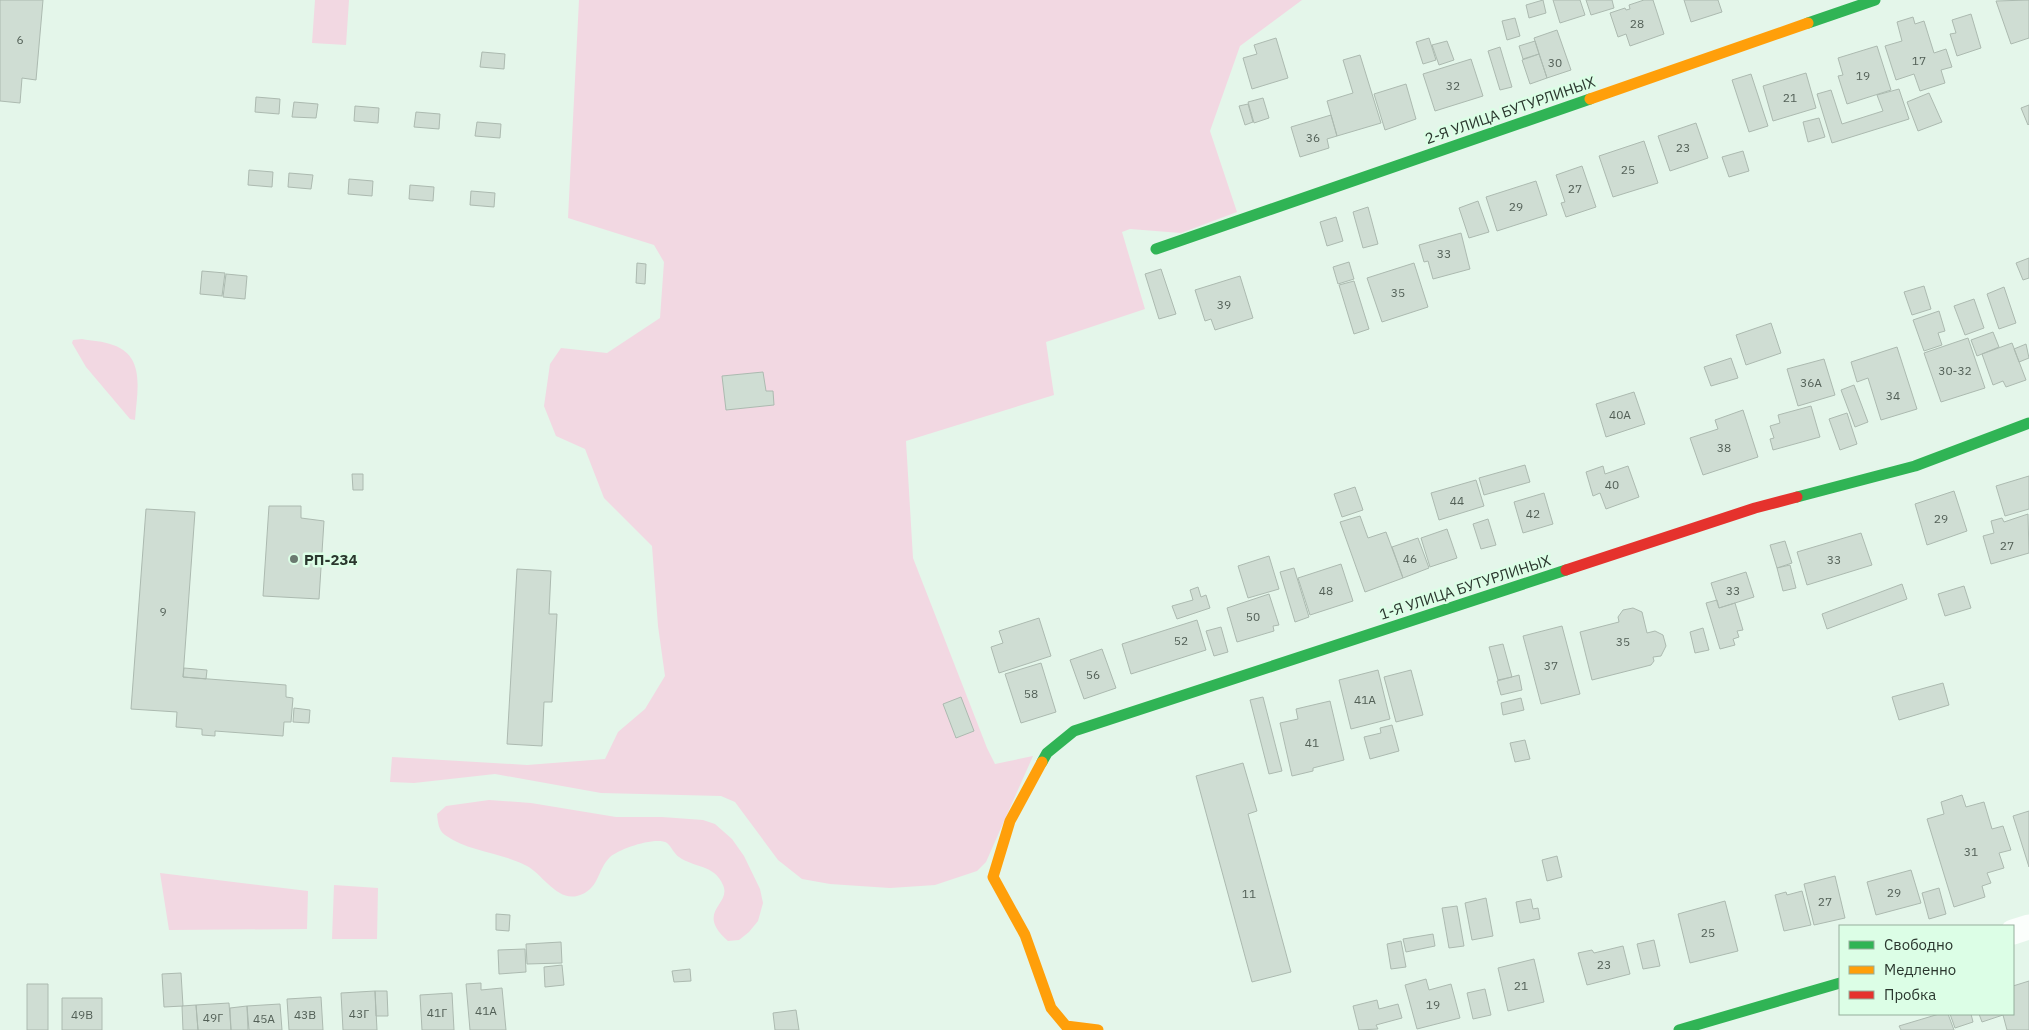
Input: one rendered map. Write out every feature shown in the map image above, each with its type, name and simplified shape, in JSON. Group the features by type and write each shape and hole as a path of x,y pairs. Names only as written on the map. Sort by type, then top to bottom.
{"street":[{"name":"2-Я УЛИЦА БУТУРЛИНЫХ","path":"1156,249 1875,0"},
{"name":"1-Я УЛИЦА БУТУРЛИНЫХ","path":"1098,1030 1066,1026 1051,1008 1025,935 993,877 1010,821 1047,753 1074,731 1755,508 1915,466 2029,423"},
{"path":"2014,932 2029,927"},
{"path":"1679,1030 1839,982"}],"shaded area":[{"path":"315,0 349,0 346,45 312,43"},
{"path":"579,0 1302,0 1240,46 1210,131 1237,212 1181,233 1130,229 1122,232 1145,309 1046,342 1054,395 906,441 913,558 987,748 995,764 1033,756 986,862 977,871 935,885 890,888 830,884 802,879 778,860 735,802 721,796 601,793 495,774 414,783 390,782 392,757 527,765 605,759 618,732 645,709 665,676 658,626 652,546 604,498 585,449 556,436 544,406 550,364 561,348 607,353 660,318 664,262 654,245 568,218"},
{"path":"82,339 113,345 124,350 131,357 135,366 138,387 135,420 130,419 86,367 72,343 73,340"},
{"path":"489,800 531,803 616,817 662,817 703,820 715,824 732,839 744,856 760,889 763,903 758,921 739,940 728,941 718,931 714,922 716,909 723,898 724,892 719,878 709,870 685,861 667,843 662,841 638,844 615,854 606,862 590,889 577,896 570,896 556,891 527,866 454,841 441,831 437,814 446,806"},
{"path":"160,873 308,891 307,929 169,930"},
{"path":"334,885 378,888 377,939 332,939"}],"building":[{"path":"0,0 43,0 36,80 22,78 20,103 0,101"},
{"path":"1543,0 1546,13 1529,18 1526,5"},
{"path":"1553,0 1580,0 1585,15 1560,23"},
{"path":"1586,0 1612,0 1614,8 1591,15"},
{"path":"1644,0 1653,0 1664,34 1630,46 1626,34 1618,37 1610,13 1625,8 1626,10 1630,9 1629,5"},
{"path":"1684,0 1718,0 1722,12 1691,22"},
{"path":"2029,0 2029,38 2011,44 1996,1"},
{"path":"1971,14 1981,48 1957,56 1950,34 1956,33 1952,20"},
{"path":"1913,17 1915,24 1924,21 1934,53 1946,49 1952,67 1941,70 1945,83 1920,91 1914,74 1896,80 1885,46 1902,41 1897,22"},
{"path":"1515,18 1520,36 1507,40 1502,21"},
{"path":"1557,30 1571,70 1547,78 1534,38"},
{"path":"1276,38 1288,78 1252,89 1243,58 1257,54 1254,45"},
{"path":"1429,38 1436,60 1423,64 1416,42"},
{"path":"1447,41 1454,60 1439,65 1432,45"},
{"path":"1535,41 1539,54 1523,59 1519,46"},
{"path":"1877,46 1891,90 1847,104 1838,76 1843,75 1838,58"},
{"path":"1500,47 1512,87 1500,90 1488,51"},
{"path":"482,52 505,54 504,69 480,67"},
{"path":"1539,54 1547,78 1530,84 1522,60"},
{"path":"1360,55 1381,123 1337,136 1327,101 1353,93 1343,60"},
{"path":"1471,59 1483,96 1435,111 1423,74"},
{"path":"1806,73 1816,108 1773,121 1763,86"},
{"path":"1751,74 1768,126 1749,132 1732,80"},
{"path":"1406,84 1416,119 1385,130 1374,94"},
{"path":"1899,89 1909,119 1832,143 1817,94 1831,90 1842,124 1883,111 1877,95"},
{"path":"1929,93 1942,122 1918,131 1907,102"},
{"path":"256,97 280,99 279,114 255,112"},
{"path":"1263,98 1269,118 1254,123 1248,102"},
{"path":"294,102 318,104 316,118 292,117"},
{"path":"1248,104 1253,122 1245,125 1239,106"},
{"path":"2029,105 2029,124 2028,125 2021,108"},
{"path":"355,106 379,108 378,123 354,121"},
{"path":"416,112 440,114 439,129 414,127"},
{"path":"1331,115 1337,136 1327,139 1329,148 1300,157 1291,127"},
{"path":"1819,118 1825,137 1808,142 1803,122"},
{"path":"477,122 501,124 500,138 475,136"},
{"path":"1696,123 1708,158 1670,171 1658,136"},
{"path":"1644,141 1658,183 1613,197 1599,156"},
{"path":"1743,151 1749,171 1729,177 1722,157"},
{"path":"1582,166 1596,207 1566,217 1561,203 1565,202 1556,175"},
{"path":"249,170 273,172 272,187 248,185"},
{"path":"289,173 313,175 311,189 288,187"},
{"path":"349,179 373,181 372,196 348,194"},
{"path":"1536,181 1547,215 1497,231 1486,197"},
{"path":"410,185 434,187 433,201 409,199"},
{"path":"471,191 495,193 494,207 470,205"},
{"path":"1478,201 1489,232 1469,238 1459,208"},
{"path":"1368,207 1378,244 1363,248 1353,212"},
{"path":"1336,217 1343,241 1327,246 1320,222"},
{"path":"1461,233 1470,269 1433,279 1428,261 1424,262 1419,245"},
{"path":"2029,258 2029,278 2023,280 2016,263"},
{"path":"1349,262 1354,279 1338,284 1333,267"},
{"path":"637,263 646,264 645,284 636,283"},
{"path":"1414,263 1428,307 1382,322 1367,278"},
{"path":"1161,269 1176,314 1159,319 1145,274"},
{"path":"202,271 225,273 222,296 200,294"},
{"path":"226,274 247,276 245,299 223,297"},
{"path":"1240,276 1253,318 1215,330 1211,319 1205,321 1195,290"},
{"path":"1354,281 1369,329 1354,334 1339,285"},
{"path":"1924,286 1931,309 1912,315 1904,292"},
{"path":"2004,287 2016,323 1999,329 1987,294"},
{"path":"1974,299 1984,328 1965,335 1954,306"},
{"path":"1939,311 1945,331 1938,333 1942,345 1924,351 1913,320"},
{"path":"1771,323 1781,353 1746,365 1736,335"},
{"path":"1993,332 1999,347 1977,356 1971,340"},
{"path":"1968,338 1985,388 1941,402 1924,353"},
{"path":"2012,343 2026,380 2006,387 2003,381 1993,385 1982,354"},
{"path":"2026,344 2029,358 2019,362 2014,349"},
{"path":"1897,347 1917,409 1881,420 1868,378 1857,382 1851,362"},
{"path":"1731,358 1738,378 1711,386 1704,367"},
{"path":"1824,359 1835,395 1798,406 1787,369"},
{"path":"763,372 766,391 773,391 774,405 726,410 722,376"},
{"path":"1854,385 1868,422 1855,427 1841,390"},
{"path":"1634,392 1645,424 1606,437 1596,404"},
{"path":"1811,406 1820,437 1773,450 1770,439 1774,438 1770,426 1780,423 1778,415"},
{"path":"1743,410 1758,457 1703,475 1690,438 1718,429 1715,420"},
{"path":"1847,413 1857,444 1840,450 1829,419"},
{"path":"1525,465 1530,482 1484,495 1479,478"},
{"path":"1603,466 1605,474 1628,466 1639,497 1606,509 1600,493 1593,496 1586,472"},
{"path":"352,474 363,474 363,490 353,490"},
{"path":"2029,476 2029,509 2005,516 1996,486"},
{"path":"1476,480 1484,506 1439,520 1431,493"},
{"path":"1355,487 1363,510 1342,517 1334,494"},
{"path":"1954,491 1967,531 1927,545 1915,504"},
{"path":"1544,493 1553,524 1523,533 1514,502"},
{"name":"РП-234","path":"269,506 301,506 301,518 324,521 319,599 263,596"},
{"path":"146,509 195,512 183,677 286,685 286,697 293,698 291,722 284,722 283,736 215,731 215,736 202,735 202,729 176,727 177,712 131,709"},
{"path":"2028,514 2029,553 1991,564 1983,536 1994,533 1991,521 2002,518 2004,522"},
{"path":"1360,516 1368,538 1386,532 1403,578 1365,592 1340,522"},
{"path":"1488,519 1496,545 1481,549 1473,524"},
{"path":"1447,529 1457,558 1430,567 1421,538"},
{"path":"1861,533 1872,565 1807,585 1797,552"},
{"path":"1418,538 1429,568 1403,578 1392,547"},
{"path":"1785,541 1792,563 1777,568 1770,545"},
{"path":"1269,556 1279,589 1248,598 1238,566"},
{"path":"1341,564 1353,601 1310,615 1298,578"},
{"path":"1790,565 1796,588 1783,591 1777,568"},
{"path":"1294,568 1309,617 1295,622 1280,572"},
{"path":"517,569 551,571 549,614 557,614 552,702 544,702 542,746 507,744"},
{"path":"1746,572 1754,597 1719,608 1711,583"},
{"path":"1902,584 1907,599 1827,629 1822,614"},
{"path":"1964,586 1971,608 1945,616 1938,594"},
{"path":"1198,587 1201,597 1206,595 1210,608 1177,619 1172,606 1193,600 1190,590"},
{"path":"1269,594 1279,625 1273,626 1274,631 1237,642 1227,608"},
{"path":"1717,600 1719,608 1735,603 1743,630 1737,631 1739,637 1733,639 1735,645 1720,649 1706,603"},
{"path":"1633,608 1642,612 1647,633 1655,631 1663,635 1666,646 1661,656 1653,657 1654,661 1651,665 1592,680 1580,632 1619,622 1618,617 1623,610"},
{"path":"1039,618 1051,656 999,673 991,647 1003,643 999,631"},
{"path":"1197,620 1206,650 1131,674 1122,644"},
{"path":"1562,626 1580,694 1541,704 1523,636"},
{"path":"1221,627 1228,652 1214,656 1206,631"},
{"path":"1703,628 1709,650 1695,653 1690,632"},
{"path":"1503,644 1512,677 1498,680 1489,647"},
{"path":"1102,649 1116,688 1084,699 1070,660"},
{"path":"1041,663 1056,712 1021,723 1005,674"},
{"path":"184,668 207,670 206,679 183,677"},
{"path":"1378,670 1390,719 1351,729 1339,680"},
{"path":"1411,670 1423,715 1396,722 1384,677"},
{"path":"1519,675 1522,690 1501,695 1497,681"},
{"path":"1943,683 1949,705 1899,720 1892,697"},
{"path":"961,697 974,731 956,738 943,704"},
{"path":"1263,697 1282,771 1269,774 1250,700"},
{"path":"1521,698 1524,710 1503,715 1501,703"},
{"path":"1330,701 1344,760 1292,776 1280,723 1298,719 1296,709"},
{"path":"294,708 310,710 309,723 293,722"},
{"path":"1392,725 1399,751 1370,759 1364,737 1381,733 1380,728"},
{"path":"1525,740 1530,759 1515,762 1510,743"},
{"path":"1243,763 1257,811 1248,814 1291,972 1252,982 1196,776"},
{"path":"1962,795 1966,807 1984,802 1992,829 2003,826 2011,850 1999,853 2004,868 1987,873 1991,883 1982,886 1985,897 1954,907 1927,819 1944,814 1941,802"},
{"path":"2029,811 2029,867 2013,816"},
{"path":"1557,856 1562,877 1547,881 1542,860"},
{"path":"1911,870 1921,903 1876,915 1867,882"},
{"path":"1835,876 1845,918 1814,925 1804,884"},
{"path":"1939,888 1946,914 1929,919 1922,893"},
{"path":"1802,891 1811,925 1784,931 1775,895 1786,892 1787,895"},
{"path":"1486,898 1493,936 1472,940 1465,903"},
{"path":"1531,899 1533,909 1538,908 1540,919 1520,923 1516,902"},
{"path":"1725,901 1738,951 1690,963 1678,914"},
{"path":"1457,906 1464,946 1449,948 1442,908"},
{"path":"496,914 510,915 509,931 496,930"},
{"path":"1433,934 1435,946 1406,952 1403,939"},
{"path":"1654,940 1660,966 1643,969 1637,944"},
{"path":"1401,941 1406,967 1391,969 1387,944"},
{"path":"561,942 562,963 527,964 526,944"},
{"path":"1623,946 1630,974 1587,985 1578,953 1592,950 1594,953"},
{"path":"525,949 526,972 499,974 498,950"},
{"path":"1534,959 1544,1002 1508,1011 1498,968"},
{"path":"562,965 564,985 545,987 544,967"},
{"path":"690,969 691,981 674,982 672,971"},
{"path":"181,973 183,1006 164,1007 162,974"},
{"path":"1426,979 1429,990 1451,984 1460,1018 1417,1029 1405,985"},
{"path":"2029,981 2029,1030 2007,1030 2003,1015 2014,1015 2014,986"},
{"path":"481,983 481,990 502,988 506,1030 470,1030 466,984"},
{"path":"27,984 48,984 48,1030 27,1030"},
{"path":"1485,989 1491,1015 1473,1019 1467,993"},
{"path":"375,991 387,991 388,1016 376,1016"},
{"path":"375,991 377,1030 343,1030 341,993"},
{"path":"452,993 454,1030 422,1030 420,995"},
{"path":"321,997 323,1030 289,1030 287,999"},
{"path":"62,998 102,998 102,1030 62,1030"},
{"path":"1377,1000 1379,1009 1398,1004 1402,1018 1376,1025 1378,1029 1359,1030 1353,1006"},
{"path":"229,1003 231,1030 198,1030 196,1005"},
{"path":"280,1004 282,1030 249,1030 247,1006"},
{"path":"196,1005 198,1030 183,1030 182,1006"},
{"path":"247,1006 248,1030 231,1030 230,1008"},
{"path":"796,1010 799,1030 775,1030 773,1013"},
{"path":"1936,1015 1948,1015 1954,1030 1901,1030 1899,1026"},
{"path":"1950,1015 1971,1015 1973,1022 1955,1028"},
{"path":"1979,1015 2003,1015 1982,1022"}],"traffic: fast":[{"path":"1808,23 1875,0"},
{"path":"1156,249 1590,99"},
{"path":"1797,497 1915,466 2029,423"},
{"path":"1042,762 1047,753 1074,731 1566,570"},
{"path":"1679,1030 1839,983"}],"traffic: slow":[{"path":"1590,99 1808,23"},
{"path":"1042,762 1010,821 993,877 1025,935 1051,1008 1066,1026 1098,1030"}],"traffic: jam":[{"path":"1566,570 1755,508 1797,497"}],"place":[{"name":"РП-234","path":"294,559"}]}
